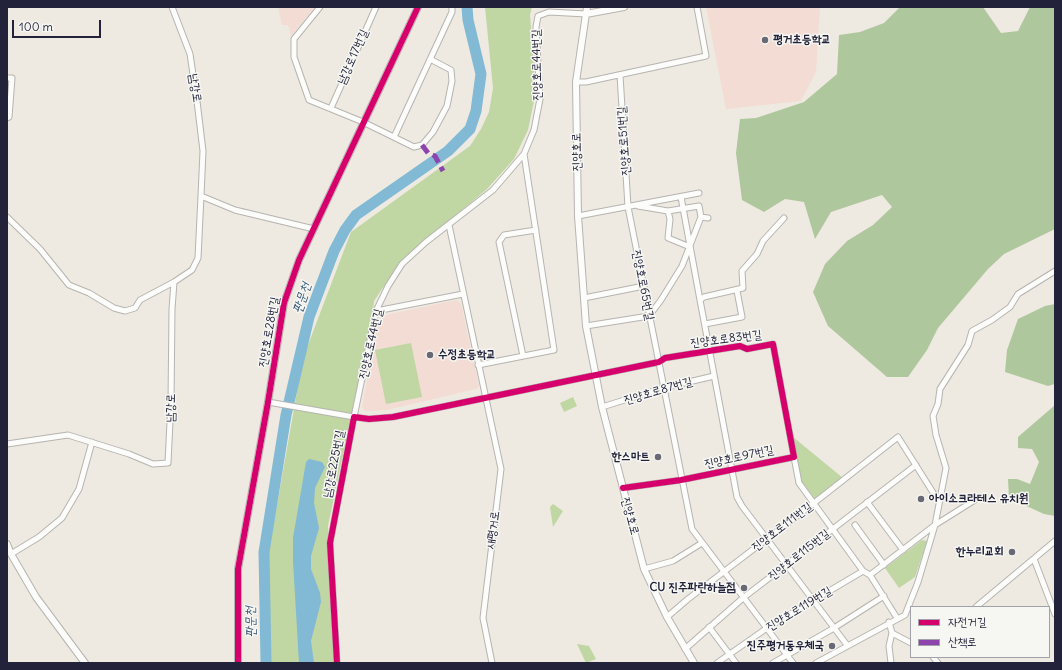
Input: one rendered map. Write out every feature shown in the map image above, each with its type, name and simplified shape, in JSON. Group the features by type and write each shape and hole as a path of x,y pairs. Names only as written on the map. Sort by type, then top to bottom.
{"street":[{"name":"남강로","path":"7,444 68,435 153,464 168,463 170,452 172,309 174,282 192,270 198,258 203,151 190,54 172,7"},
{"path":"320,7 294,39 294,57 309,100 363,122 414,147 422,145 433,132 447,106 452,81 451,70 430,59"},
{"name":"남강로17번길","path":"331,108 376,7"},
{"name":"진양호로28번길","path":"238,663 238,569 272,402 284,303 299,260 418,7"},
{"path":"394,137 452,12 452,7"},
{"path":"587,10 624,7"},
{"path":"576,82 620,75 706,56 697,7"},
{"name":"진양호로","path":"587,10 576,82 578,216 586,326 594,374 644,569 667,618 694,663"},
{"name":"진양호로44번길","path":"354,417 376,311 388,286 402,264 426,242 497,185 524,154 534,130 540,99 536,27 538,16 549,12 587,10"},
{"name":"진양호로51번길","path":"620,75 628,207"},
{"path":"7,78 12,78 9,117 7,118"},
{"path":"478,366 554,350 524,154"},
{"path":"578,216 699,194"},
{"path":"201,196 235,210 314,229"},
{"path":"681,197 690,247"},
{"path":"586,326 649,316 682,266 701,217 699,206 668,211 636,206"},
{"name":"진양호로65번길","path":"628,207 663,388"},
{"path":"668,211 670,219 668,238 690,247"},
{"path":"7,217 40,249 69,285 89,293 114,308 125,311 135,308 140,300 174,282"},
{"path":"701,217 708,218"},
{"path":"700,300 704,297 737,291 743,288 742,271 757,254 762,241 784,218"},
{"path":"449,225 478,366 487,398"},
{"path":"524,356 500,242 504,235 536,230"},
{"name":"진양호로83번길","path":"690,247 710,351"},
{"path":"816,663 889,622 905,615 918,582 935,524 946,468 936,435 934,416 938,404 940,389 968,345 972,331 1010,308 1018,294 1055,271"},
{"path":"584,298 644,286"},
{"name":"진양호로83번길","path":"705,324 742,317 737,291"},
{"path":"376,311 463,294"},
{"name":"진양호로83번길","path":"594,374 658,362 665,358 740,346 747,349 773,344 794,457"},
{"name":"진양호로97번길","path":"710,351 737,497 742,506 847,645"},
{"name":"남강로225번길","path":"337,663 330,543 354,417 375,419 393,417 594,374"},
{"name":"진양호로87번길","path":"602,407 663,388 714,376"},
{"path":"663,388 692,529 793,663"},
{"name":"새평거로","path":"487,398 501,469 483,618 492,663"},
{"path":"272,402 354,417"},
{"name":"진양호로111번길","path":"667,618 898,437 916,465"},
{"path":"11,554 39,537 62,518 79,490 92,442"},
{"path":"794,457 799,483 863,571 870,576 897,618"},
{"name":"진양호로97번길","path":"623,488 681,480 794,457"},
{"path":"916,465 939,502"},
{"name":"진양호로115번길","path":"685,649 743,598 916,465"},
{"path":"870,576 935,524 978,498"},
{"path":"868,502 903,550"},
{"path":"855,525 884,565"},
{"path":"977,606 1055,541"},
{"path":"644,569 673,561 702,543"},
{"path":"7,544 11,554 36,597 85,663"},
{"path":"1034,559 1055,614"},
{"name":"진양호로119번길","path":"717,663 729,653 767,628 863,571"},
{"path":"773,663 786,654 834,628 884,596"},
{"path":"889,622 892,633 889,646 891,663"},
{"path":"709,627 736,663"},
{"path":"892,633 910,642"}],"shaded area":[{"path":"278,7 315,7 291,36 288,25 282,25"},
{"name":"평거초등학교","path":"706,7 820,7 816,72 801,101 726,109"},
{"path":"456,300 461,303 479,386 476,389 387,410 365,411 362,407 380,316"}],"green space":[{"path":"485,7 532,7 530,15 536,91 528,130 514,159 487,189 400,262 374,301 373,312 328,526 334,663 268,663 265,573 303,358 351,232 470,146 481,129 489,112 493,88"},
{"path":"900,7 983,7 1001,33 1018,31 1030,7 1055,7 1055,229 1004,254 988,269 938,328 927,350 908,377 887,377 828,326 813,292 825,264 847,241 873,225 892,207 882,195 831,212 815,239 804,202 785,199 764,212 742,200 736,153 740,119 756,118 804,102 837,74 839,35 860,32 884,23"},
{"path":"1055,304 1055,384 1048,386 1005,372 1007,350 1018,319 1045,306"},
{"path":"411,343 422,397 386,404 375,350"},
{"path":"573,397 577,406 564,412 560,403"},
{"path":"1055,405 1055,516 1044,514 1009,498 1008,479 1017,479 1030,484 1039,462 1032,449 1018,448 1018,437"},
{"path":"793,437 843,478 815,499 802,482"},
{"path":"553,504 563,511 553,527 550,507"},
{"path":"922,540 927,541 915,577 899,588 885,568"},
{"path":"577,644 589,646 596,659 586,663"}],"water":[{"path":"309,459 322,462 325,467 315,488 314,503 319,528 311,556 311,569 320,593 321,602 311,641 314,663 299,663 293,538 306,462"}],"waterway":[{"name":"판문천","path":"266,663 264,552 286,415 309,317 334,251 345,230 356,215 448,151 470,129 476,111 481,74 468,20 467,7"}],"marked path":[{"path":"422,145 428,153 435,156 443,171"}],"cycle path":[{"path":"238,663 238,569 284,303 299,260 418,7"},
{"path":"337,663 330,543 354,417 369,419 393,417 659,362 665,358 740,346 747,349 773,344 794,457 681,480 623,488"}],"place":[{"name":"평거초등학교","path":"765,40"},
{"name":"수정초등학교","path":"430,355"},
{"name":"한스마트","path":"658,457"},
{"name":"아이소크라테스 유치원","path":"921,499"},
{"name":"한누리교회","path":"1012,552"},
{"name":"CU 진주파란하늘점","path":"744,588"},
{"name":"진주평거동우체국","path":"832,646"}]}
